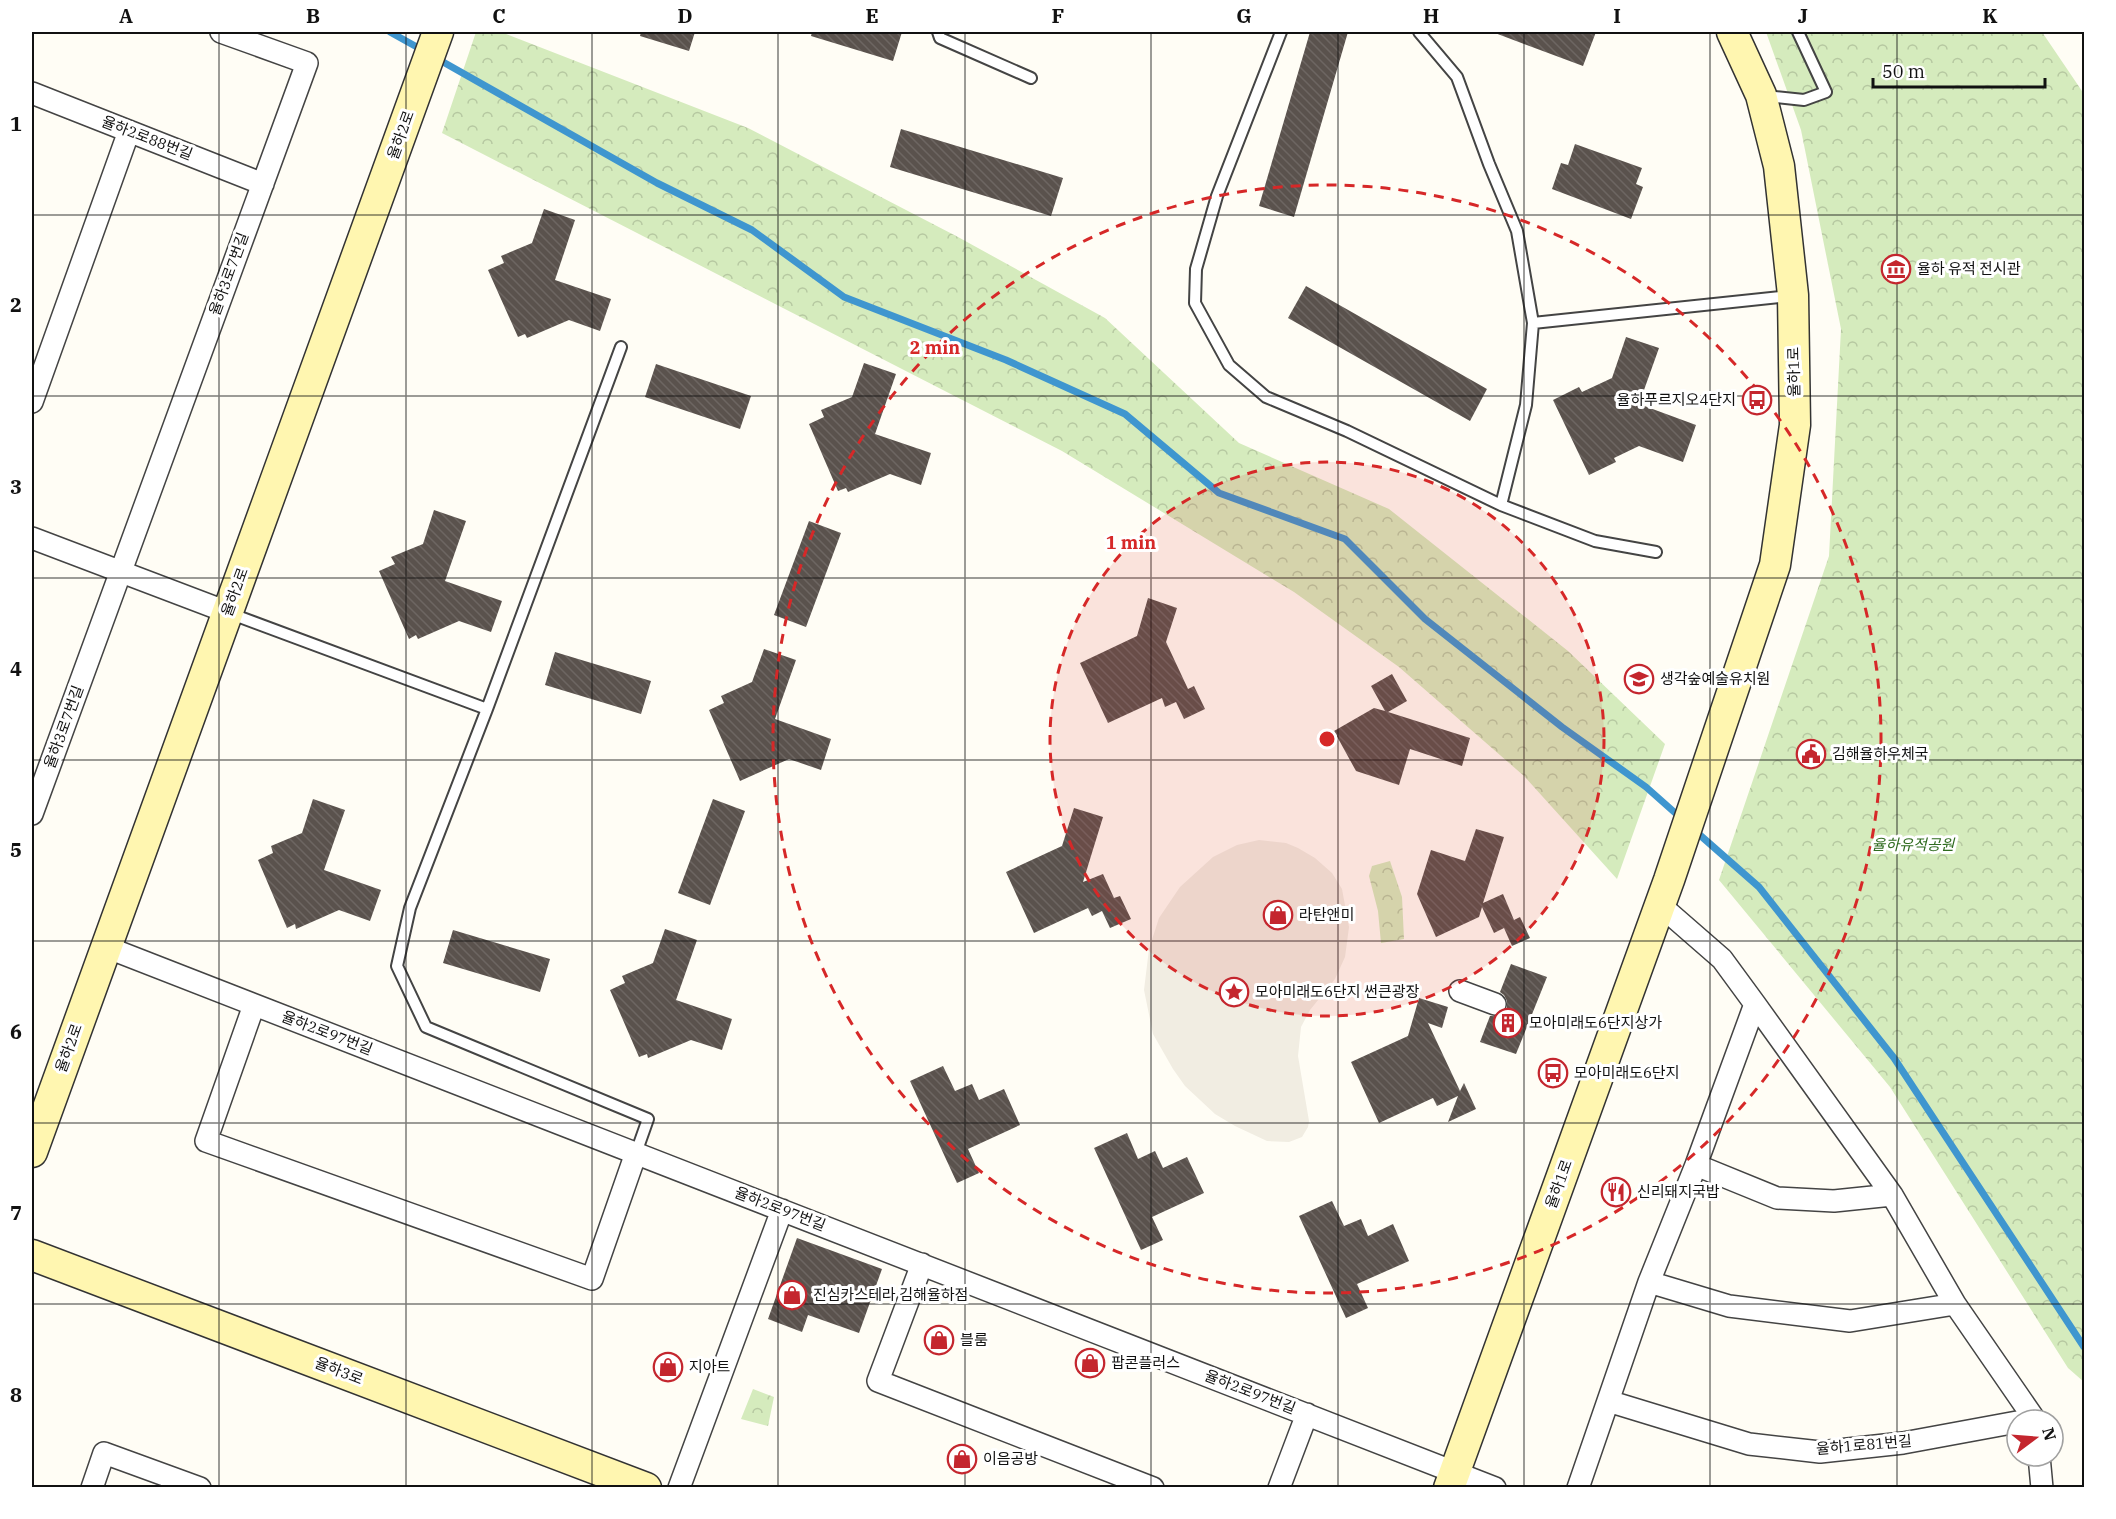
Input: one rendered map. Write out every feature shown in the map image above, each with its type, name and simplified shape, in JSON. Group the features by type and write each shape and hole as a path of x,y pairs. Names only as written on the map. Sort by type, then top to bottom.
{"street":[{"name":"율하3로7번길","path":"32,814 307,63 221,32"},
{"name":"율하2로","path":"32,1152 438,32"},
{"name":"율하1로","path":"1452,1479 1665,892 1775,565 1795,425 1793,295 1779,166 1761,95 1732,32"},
{"name":"율하2로88번길","path":"32,93 263,184"},
{"path":"32,402 129,131"},
{"path":"32,538 227,612"},
{"name":"율하1로81번길","path":"1665,892 1722,959 1892,1195 1955,1304 2020,1408"},
{"name":"율하2로97번길","path":"106,947 1307,1414 1452,1479 1495,1488"},
{"path":"1460,991 1495,1004"},
{"path":"1578,1488 1649,1282 1696,1165 1755,1004"},
{"path":"254,1005 206,1141 592,1279 636,1154"},
{"path":"1696,1165 1777,1198 1834,1201 1892,1195"},
{"path":"679,1488 782,1210"},
{"name":"율하3로","path":"32,1255 646,1488"},
{"path":"922,1264 878,1381 1153,1488"},
{"path":"1649,1282 1729,1306 1850,1321 1955,1304"},
{"name":"율하1로81번길","path":"1608,1401 1749,1444 1820,1452 1903,1443 2005,1424"},
{"path":"1279,1488 1307,1414"},
{"path":"92,1488 104,1454 200,1488"},
{"path":"2040,1468 2042,1488"}],"lane":[{"path":"938,32 940,38 1031,78"},
{"path":"1281,32 1217,196 1196,269 1195,303 1229,364 1266,397 1347,431 1501,505 1595,542 1656,552"},
{"path":"1419,32 1457,77 1517,231 1533,323 1526,405 1501,505"},
{"path":"1761,95 1804,100 1826,92 1798,32"},
{"path":"1533,323 1793,295"},
{"path":"621,347 487,709 410,908 397,966 426,1027 648,1119 636,1154"},
{"path":"227,612 487,709"}],"green space":[{"path":"476,32 501,32 748,128 958,237 1105,318 1239,443 1389,509 1568,651 1665,744 1617,879 1524,776 1399,667 1294,592 1062,451 442,133"},
{"name":"율하유적공원","path":"1766,32 2042,32 2084,94 2084,1382 2068,1368 1890,1087 1719,880 1829,556 1841,329 1801,130"},
{"path":"1390,861 1402,897 1404,939 1381,943 1378,911 1369,876 1372,866"},
{"path":"753,1389 774,1397 768,1426 741,1419"}],"shaded area":[{"name":"모아미래도6단지 썬큰광장","path":"1259,840 1286,843 1298,848 1315,858 1332,873 1342,889 1349,927 1345,957 1335,979 1310,1010 1301,1027 1298,1056 1309,1121 1302,1137 1289,1142 1267,1141 1235,1126 1215,1114 1185,1086 1153,1034 1144,990 1149,949 1159,918 1180,887 1213,857 1237,845"}],"building":[{"path":"641,32 695,32 689,51 640,36"},
{"path":"812,32 902,32 893,61 811,36"},
{"path":"1310,32 1348,32 1294,217 1259,206"},
{"path":"1496,32 1596,32 1583,66"},
{"path":"901,129 1063,178 1051,216 890,167"},
{"path":"1575,144 1642,168 1636,184 1643,187 1631,219 1552,189 1561,163 1568,165"},
{"path":"544,209 575,220 555,280 611,299 600,331 569,320 527,338 525,334 518,337 488,270 504,263 501,256 532,243"},
{"path":"1306,286 1487,389 1470,421 1288,318"},
{"path":"1626,337 1659,348 1639,404 1696,425 1683,462 1639,446 1614,458 1616,462 1589,475 1553,400 1579,387 1582,392 1612,378"},
{"path":"864,363 896,374 875,434 931,453 921,485 890,474 848,492 846,488 838,491 809,424 824,417 821,410 852,397"},
{"path":"656,364 751,396 740,429 645,397"},
{"path":"434,510 466,521 445,581 502,601 491,632 459,621 418,639 416,635 409,639 379,571 395,564 391,557 423,544"},
{"path":"809,521 841,533 806,627 774,615"},
{"path":"1148,598 1177,608 1166,642 1188,689 1194,686 1205,709 1184,719 1176,702 1165,707 1162,698 1108,723 1080,663 1137,636"},
{"path":"764,649 796,660 775,719 831,739 821,770 789,759 740,781 709,710 724,703 721,696 752,682"},
{"path":"555,652 651,681 641,714 545,685"},
{"path":"1392,674 1407,701 1388,712 1470,738 1462,766 1410,749 1399,785 1356,771 1334,731 1374,708 1385,711 1371,686"},
{"path":"313,799 345,810 324,870 381,890 370,921 339,910 296,929 295,924 287,928 258,860 273,853 271,846 302,833"},
{"path":"713,799 745,811 710,905 678,893"},
{"path":"1074,808 1103,817 1083,882 1103,874 1114,898 1120,896 1131,919 1110,928 1102,911 1092,916 1088,908 1034,933 1006,872 1062,846"},
{"path":"1476,829 1504,837 1483,903 1503,894 1514,920 1520,917 1530,938 1512,946 1504,928 1494,933 1482,907 1479,917 1436,937 1417,894 1431,850 1465,861"},
{"path":"665,929 697,940 676,1000 732,1019 722,1050 691,1040 648,1058 647,1054 639,1057 610,990 625,983 622,976 653,963"},
{"path":"453,930 550,959 540,992 443,963"},
{"name":"모아미래도6단지상가","path":"1511,964 1547,977 1516,1054 1480,1042 1490,1016 1498,1016 1507,1009 1507,1001 1500,992"},
{"path":"1419,998 1448,1007 1442,1028 1428,1023 1460,1091 1464,1083 1476,1109 1448,1122 1458,1096 1437,1106 1433,1098 1379,1123 1351,1062 1408,1036"},
{"path":"943,1066 955,1091 972,1084 979,1100 1004,1089 1020,1125 968,1149 979,1173 957,1183 910,1081"},
{"path":"1127,1133 1138,1159 1155,1151 1163,1168 1187,1157 1204,1193 1152,1217 1163,1240 1141,1250 1094,1148"},
{"path":"1332,1201 1344,1226 1361,1219 1368,1236 1393,1224 1409,1261 1357,1284 1368,1308 1346,1318 1299,1216"},
{"path":"797,1238 882,1269 859,1333 808,1315 802,1332 768,1319"}],"waterway":[{"path":"390,32 424,51"},
{"path":"436,58 657,183 752,230 844,297 1006,360 1125,414 1219,493 1345,539 1425,619 1562,727 1646,787 1682,819"},
{"path":"1693,829 1759,887 1894,1058 2084,1347"}],"place":[{"name":"율하 유적 전시관","path":"1896,269"},
{"name":"율하푸르지오4단지","path":"1757,400"},
{"name":"생각숲예술유치원","path":"1639,679"},
{"name":"김해율하우체국","path":"1811,754"},
{"name":"라탄앤미","path":"1278,915"},
{"name":"모아미래도6단지 썬큰광장","path":"1234,992"},
{"name":"모아미래도6단지상가","path":"1508,1023"},
{"name":"모아미래도6단지","path":"1553,1073"},
{"name":"신리돼지국밥","path":"1616,1192"},
{"name":"진심카스테라 김해율하점","path":"792,1295"},
{"name":"블룸","path":"939,1340"},
{"name":"팝콘플러스","path":"1090,1363"},
{"name":"지아트","path":"668,1367"},
{"name":"이음공방","path":"962,1459"}]}
